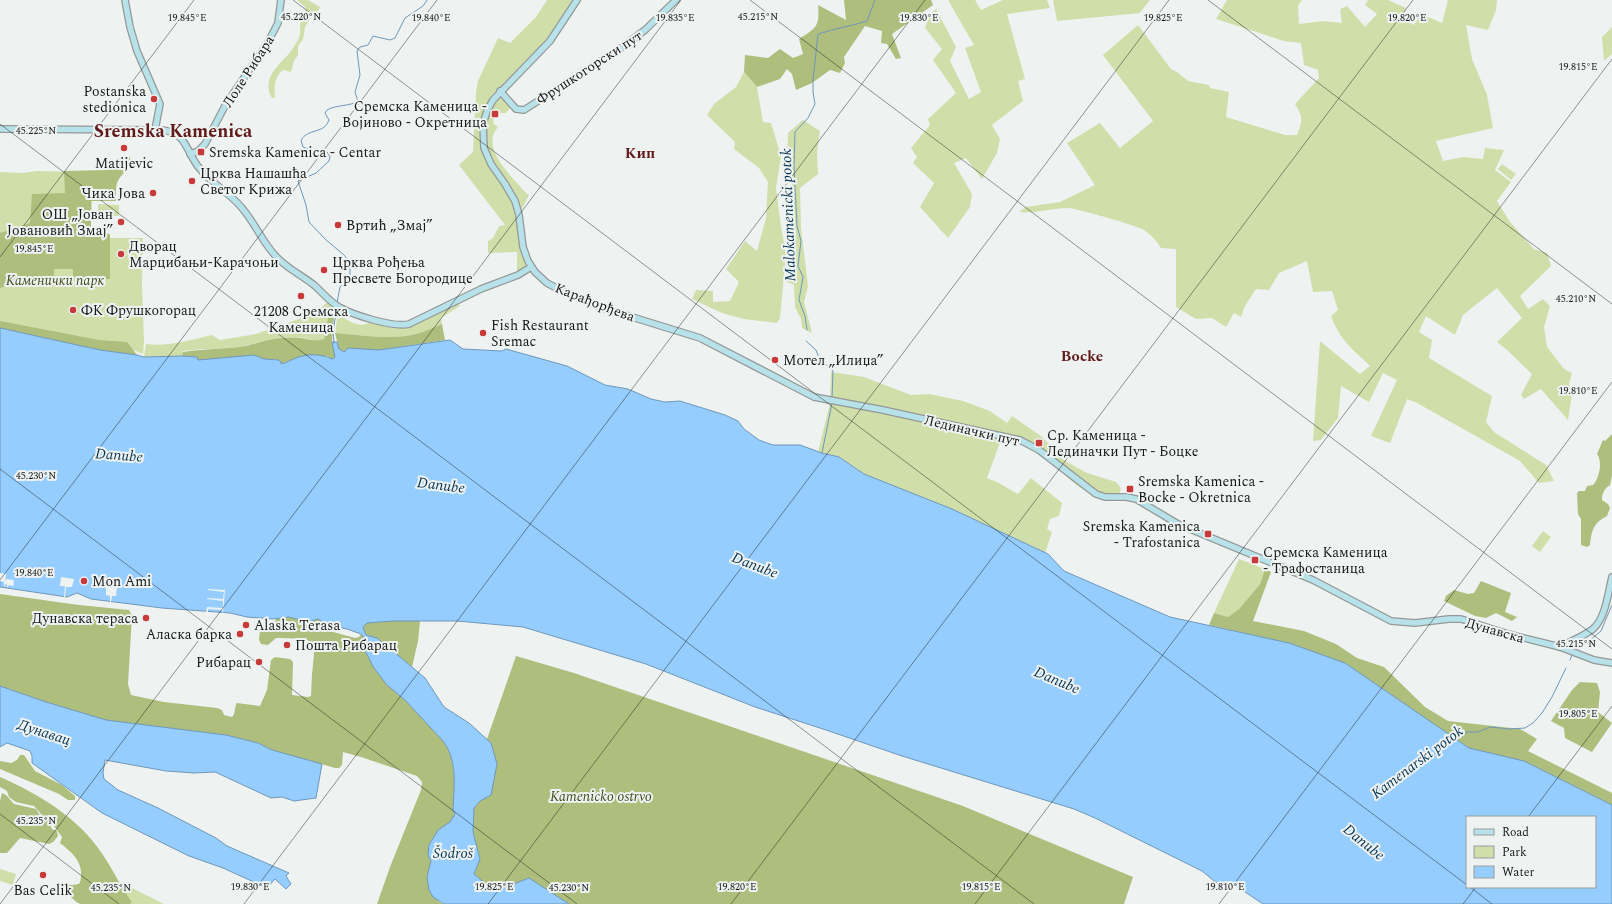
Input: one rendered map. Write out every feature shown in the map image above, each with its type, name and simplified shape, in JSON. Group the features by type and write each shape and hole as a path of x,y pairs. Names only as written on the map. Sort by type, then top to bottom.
{"main road":[{"path":"126,0 130,27 137,51 145,73 160,104 156,130"},
{"name":"Лоле Рибара","path":"190,154 198,151 205,144 226,104 267,44 278,23 281,0"},
{"path":"0,130 170,131 179,136 185,144 195,164 204,174 228,193 242,208 278,258 312,284 337,306 385,322 405,325 481,289 518,275 531,267 523,247 519,215 515,201 506,184 491,164 483,142 483,124 493,100 500,91 550,41 576,0"},
{"name":"Фрушкогорски пут","path":"500,91 516,109 524,110 627,44 645,30 676,0"},
{"name":"Карађорђева","path":"531,267 547,283 564,292 603,308 700,338 749,363"},
{"name":"Лединачки пут","path":"749,363 802,392 827,400 883,410 1020,440 1039,450 1096,494 1102,496 1136,499 1189,529 1313,580"},
{"path":"1560,647 1591,630 1598,623 1603,613 1612,577"},
{"name":"Дунавска","path":"1313,580 1390,621 1415,624 1439,620 1461,620 1560,647 1588,658 1612,663"},
{"path":"1570,650 1573,640"}],"green space":[{"path":"297,0 308,0 320,7 305,27 303,39 298,46 298,55 294,61 291,72 283,70 276,79 275,98 272,98 268,86 271,75 291,50 300,35 301,19 306,8"},
{"path":"547,0 572,0 559,24 537,54 492,95 482,116 481,124 481,142 513,202 526,262 525,268 517,272 517,252 488,253 488,241 493,238 499,226 505,225 459,165 473,152 476,92 478,81 498,38 510,43 536,17"},
{"path":"844,0 931,0 933,5 892,34 901,58 896,59 887,44 881,43 882,31 865,26 844,57 845,63 840,73 830,70 812,83 796,90 792,74 787,69 780,79 757,87 744,72 745,55 768,58 780,49 793,58 803,54 799,39 816,26 818,18 818,5 846,20"},
{"path":"948,0 975,0 981,10 1003,0 1047,0 1050,8 1007,14 1025,79 1018,81 1023,101 992,125 1000,139 997,153 982,179 966,158 954,163 972,194 970,207 948,238 920,207 934,183 913,163 917,157 911,148 930,125 928,119 956,93 933,60 942,49 925,28 931,13 936,9 956,47 950,61 969,99 981,92 965,48 974,45"},
{"path":"1053,0 1150,0 1140,13 1057,21"},
{"path":"1227,0 1302,0 1298,6 1299,24 1323,21 1342,23 1340,9 1347,6 1365,27 1377,14 1365,5 1368,0 1388,0 1406,8 1402,19 1414,25 1421,14 1442,23 1448,0 1497,0 1496,10 1488,30 1466,25 1472,59 1487,95 1493,128 1436,141 1443,161 1463,157 1483,159 1485,148 1504,150 1495,170 1511,182 1497,201 1510,222 1534,249 1547,253 1551,266 1520,296 1528,309 1543,299 1550,306 1544,327 1547,347 1564,369 1572,373 1569,384 1572,394 1568,420 1541,389 1524,399 1521,395 1532,374 1497,342 1522,318 1497,288 1463,315 1455,335 1426,316 1419,332 1432,340 1429,358 1492,396 1486,422 1494,432 1546,465 1554,481 1539,483 1520,461 1417,403 1407,399 1390,443 1371,436 1397,380 1383,373 1369,402 1341,386 1338,418 1321,440 1313,441 1320,341 1360,374 1370,366 1348,344 1335,325 1331,316 1338,310 1332,291 1313,292 1307,261 1279,273 1269,290 1256,289 1245,306 1241,317 1234,313 1226,327 1212,318 1196,319 1176,307 1176,249 1161,248 1154,238 1144,230 1107,218 1068,208 1019,212 1026,207 1060,202 1095,185 1067,143 1100,123 1120,148 1153,121 1103,55 1138,25 1171,69 1188,81 1209,85 1210,88 1229,92 1226,117 1285,135 1297,135 1301,116 1295,104 1319,78 1318,70 1304,65 1301,43 1284,41 1216,19"},
{"path":"1612,27 1612,54 1604,61 1602,37"},
{"path":"744,72 757,87 763,122 771,123 781,156 776,188 786,254 780,318 777,323 744,319 722,313 692,299 696,290 713,291 713,302 730,301 739,282 726,269 745,241 757,251 766,218 768,182 759,168 734,149 735,142 707,115 714,104 736,87"},
{"path":"500,97 504,98 511,107 506,113 498,113 493,116 494,124 498,127 492,141 496,156 522,189 529,195 521,211 512,193 494,165 487,148 486,131 489,114"},
{"path":"803,120 820,131 817,152 818,174 800,188 801,228 808,286 804,302 812,333 802,328 801,319 795,307 794,285 787,282 791,255 796,252 796,232 793,219 792,174 787,163 788,133"},
{"path":"130,157 129,167 119,179 117,184 116,201 91,201 91,232 110,234 110,279 73,280 73,269 54,269 54,280 20,282 0,288 0,233 30,223 32,194 65,193 64,171 106,170 116,160"},
{"path":"1502,164 1516,174 1511,180 1498,169"},
{"name":"Каменички парк","path":"36,171 85,172 92,199 92,213 85,219 94,238 143,238 143,354 136,351 0,325 0,172 24,173"},
{"path":"98,204 119,205 119,216 98,215"},
{"path":"327,302 335,308 335,312 332,310 330,314 324,339 314,341 298,337 278,338 239,347 183,351 182,356 144,357 146,344 171,344 212,335 220,340 256,334 316,313"},
{"path":"458,303 460,306 441,318 442,324 419,333 399,337 388,337 335,333 337,318 340,319 341,316 338,314 339,310 344,314 344,318 354,323 364,325 370,322 385,327 394,328 411,326 419,323"},
{"path":"330,313 334,316 332,342 335,357 333,359 327,356 297,358 281,364 276,359 264,359 254,355 198,360 197,357 182,356 183,352 239,347 281,338 304,338 314,340 324,339"},
{"path":"0,321 99,340 127,342 137,355 100,350 0,328"},
{"path":"442,324 445,340 379,350 348,348 344,352 339,349 335,333 377,337 399,337 419,333"},
{"path":"831,372 864,377 911,395 929,394 963,401 990,411 1007,423 1012,416 1041,436 1067,462 1087,473 1116,482 1121,488 1119,495 1110,496 1109,500 1091,494 1070,480 1037,450 1027,445 1001,440 987,478 1018,494 1031,478 1062,503 1059,516 1050,519 1047,529 1052,532 1045,553 952,509 864,474 839,457 818,452 830,403"},
{"path":"1612,434 1612,475 1610,485 1606,488 1602,495 1602,500 1608,504 1610,508 1607,516 1596,524 1591,535 1590,545 1587,547 1581,545 1581,519 1578,514 1577,493 1579,491 1585,491 1587,486 1593,485 1595,482 1600,466 1599,457 1597,454 1603,440 1605,441"},
{"path":"1543,531 1551,537 1540,552 1532,546"},
{"path":"1239,559 1265,569 1260,584 1239,609 1228,617 1214,613"},
{"path":"1265,569 1271,572 1253,621 1304,631 1336,644 1357,658 1384,667 1425,707 1448,721 1520,729 1537,739 1528,751 1612,793 1612,805 1524,761 1469,748 1345,663 1289,643 1209,625 1214,613 1228,617 1239,609 1260,584"},
{"path":"1481,581 1511,593 1505,612 1517,617 1512,621 1496,613 1486,618 1475,616 1444,601 1446,596 1454,590 1468,594 1474,593"},
{"path":"0,594 129,610 132,615 128,684 131,695 164,702 217,708 222,710 224,715 232,717 237,703 260,706 267,690 271,660 275,657 290,659 293,662 292,695 311,696 314,645 306,639 276,638 268,645 261,644 259,640 260,630 265,630 273,626 276,619 289,617 312,621 318,619 322,621 323,627 326,630 355,638 359,637 361,634 363,636 363,647 374,668 387,685 405,700 443,741 452,760 454,774 455,814 450,822 438,830 429,845 429,857 431,861 427,877 429,890 439,902 444,904 377,904 421,790 422,782 417,776 343,752 342,765 339,768 335,768 272,750 258,743 226,735 106,720 0,686"},
{"path":"420,621 418,641 412,667 377,638 366,635 363,627 367,623"},
{"name":"Kamenicko ostrvo","path":"516,656 574,673 963,806 1133,877 1124,904 569,904 529,878 506,887 489,887 474,874 480,859 473,832 474,808 480,801 491,743 487,739"},
{"path":"1580,682 1597,683 1600,692 1598,712 1612,723 1592,752 1565,738 1564,728 1551,721 1572,690"},
{"path":"20,755 24,755 35,771 62,785 75,796 75,800 68,800 59,794 0,769 0,761 11,763 17,760"},
{"path":"0,777 29,791 57,808 82,830 103,855 132,902 130,904 80,904 60,890 60,886 75,885 80,883 81,870 80,865 74,855 60,843 62,837 54,826 49,823 52,829 57,831 58,836 53,842 49,844 20,838 7,853 0,853 0,801 2,793 6,795 14,804 36,809 41,817 47,821 34,806 16,802 9,797 7,791 0,787"},
{"path":"0,869 16,874 13,885 0,881"},
{"path":"130,887 164,904 130,904 132,902 123,890"}],"water":[{"path":"0,328 100,350 144,357 182,356 197,357 198,360 254,355 264,359 279,360 281,364 301,356 310,355 319,355 333,359 335,357 332,342 337,342 339,349 344,352 348,348 379,350 450,340 463,349 502,351 506,349 567,366 605,385 628,389 651,399 665,402 680,401 725,415 738,421 744,429 759,440 773,445 800,445 839,457 864,474 952,509 1048,554 1064,571 1170,617 1289,643 1345,663 1469,748 1524,761 1612,805 1612,904 1263,904 1233,884 1219,885 1202,871 1074,809 902,756 755,707 646,664 523,627 457,621 393,621 367,623 363,627 366,635 377,638 425,678 444,707 469,723 491,743 497,764 491,795 480,801 474,808 473,832 480,859 474,874 489,887 506,887 529,878 569,904 444,904 433,897 429,890 427,877 431,861 428,855 429,845 438,830 450,822 455,814 453,810 454,774 451,757 443,741 405,700 387,685 374,668 363,647 363,636 361,634 347,629 327,625 318,619 308,622 289,617 273,619 247,617 230,613 162,608 91,599 77,593 67,597 0,587"},
{"name":"Дунавац","path":"0,686 106,720 226,735 258,743 272,750 322,764 316,798 294,801 282,797 271,798 215,772 194,773 166,771 105,760 103,773 104,779 118,790 158,808 216,838 227,846 289,873 286,876 291,884 286,889 275,879 267,888 223,868 189,856 102,813 32,763 30,751 7,743 0,747"}],"pier":[{"path":"0,573 6,574 5,582 6,579 14,580 13,589 13,586 9,585 7,588 7,585 5,584 4,588 4,582 0,581"},
{"path":"61,577 74,579 72,587 66,587 65,597 65,586 60,586"},
{"path":"106,585 117,586 116,596 112,596 111,602 110,596 106,595"},
{"path":"208,589 225,589 223,614 222,610 208,609 208,612 206,612 207,607 223,608 223,601 207,598 223,599 224,592"}],"waterway":[{"path":"337,303 340,287 350,277 348,260 309,222 306,205 298,181 316,173 329,161 330,157 327,152 314,151 303,147 301,140 304,136 324,127 327,124 329,120 325,113 327,110 334,107 352,104 358,101 355,92 360,75 357,51 360,47 368,45 373,36 390,40 395,38 405,18 423,6 427,0"},
{"name":"Malokamenicki potok","path":"807,330 805,316 799,300 803,277 798,266 801,241 797,226 794,166 795,132 808,118 815,104 813,80 818,34 867,21 875,0"},
{"path":"334,343 333,331 337,308"},
{"name":"Malokamenicki potok","path":"806,341 816,350 819,358 833,371 832,398"},
{"name":"Malokamenicki potok","path":"822,453 832,403"},
{"name":"Kamenarski potok","path":"1579,649 1601,631 1612,605"},
{"name":"Kamenarski potok","path":"1570,660 1572,655"},
{"name":"Kamenarski potok","path":"1457,740 1467,732 1478,732 1490,727 1509,729 1525,728 1533,723 1542,713 1552,697 1566,668"}],"place":[{"name":"Postanska stedionica","path":"154,99"},
{"name":"Сремска Каменица - Војиново - Окретница","path":"495,114"},
{"name":"Matijevic","path":"124,148"},
{"name":"Sremska Kamenica - Centar","path":"201,152"},
{"name":"Црква Нашашћа Светог Крижа","path":"192,181"},
{"name":"Чика Јова","path":"153,193"},
{"name":"ОШ „Јован Јовановић Змај”","path":"121,222"},
{"name":"Вртић „Змај”","path":"338,225"},
{"name":"Дворац Марцибањи-Карачоњи","path":"121,254"},
{"name":"Црква Рођења Пресвете Богородице","path":"324,270"},
{"name":"21208 Сремска Каменица","path":"301,296"},
{"name":"ФК Фрушкогорац","path":"73,310"},
{"name":"Fish Restaurant Sremac","path":"483,333"},
{"name":"Мотел „Илиџа”","path":"775,360"},
{"name":"Ср. Каменица - Лединачки Пут - Боцке","path":"1039,443"},
{"name":"Sremska Kamenica - Bocke - Okretnica","path":"1130,489"},
{"name":"Sremska Kamenica - Trafostanica","path":"1208,534"},
{"name":"Сремска Каменица - Трафостаница","path":"1255,560"},
{"name":"Mon Ami","path":"84,581"},
{"name":"Дунавска тераса","path":"146,618"},
{"name":"Alaska Terasa","path":"246,625"},
{"name":"Аласка барка","path":"240,634"},
{"name":"Пошта Рибарац","path":"287,645"},
{"name":"Рибарац","path":"259,662"},
{"name":"Bas Celik","path":"43,875"}],"district":[{"name":"Sremska Kamenica","path":"173,131"},
{"name":"Кип","path":"640,153"},
{"name":"Bocke","path":"1082,356"}],"water label":[{"name":"Danube","path":"119,455"},
{"name":"Danube","path":"441,485"},
{"name":"Danube","path":"755,565"},
{"name":"Danube","path":"1057,680"},
{"name":"Danube","path":"1364,842"},
{"name":"Šodroš","path":"453,853"}]}
